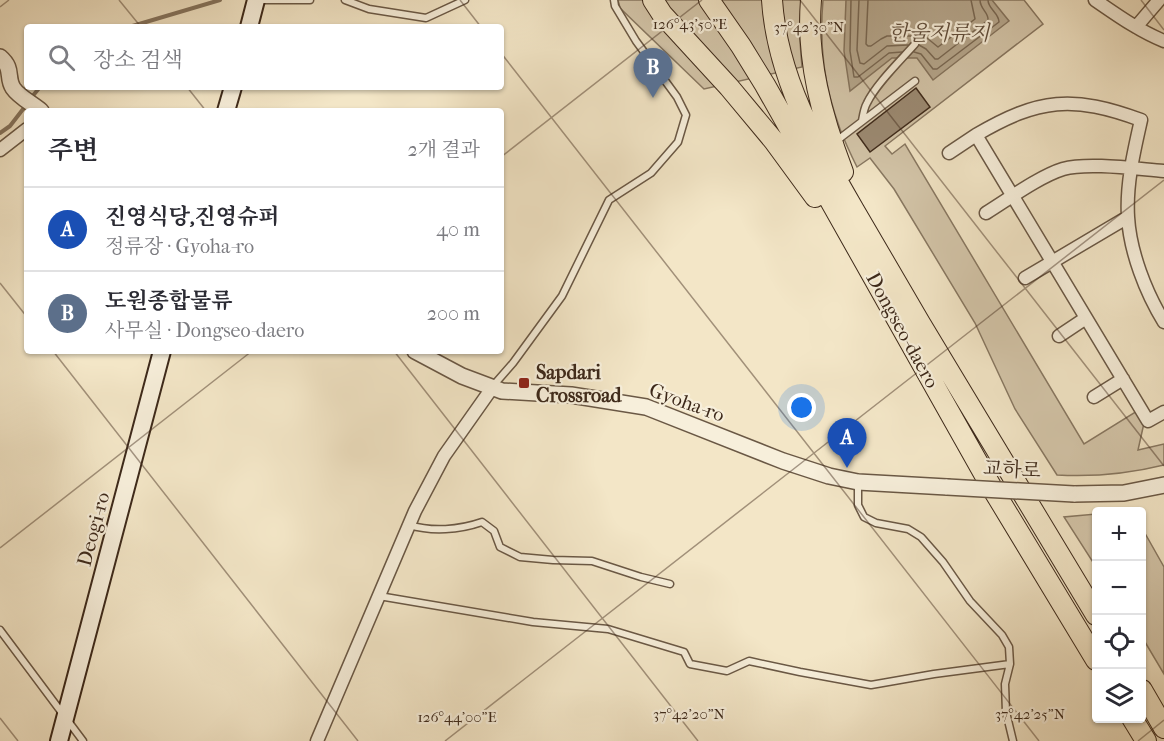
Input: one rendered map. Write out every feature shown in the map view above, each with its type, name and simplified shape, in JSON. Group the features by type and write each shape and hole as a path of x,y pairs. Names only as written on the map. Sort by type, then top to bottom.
{"highway":[{"path":"653,0 662,14 729,87 774,141 814,195 942,399"},
{"name":"Dongseo-daero","path":"709,0 765,86 992,488 1092,653"},
{"name":"Dongseo-daero","path":"772,0 776,34 781,52 802,113 820,151 1092,606"},
{"path":"812,0 810,35 821,108 848,185 895,280"},
{"path":"1146,692 1164,721"},
{"path":"1146,697 1164,728"},
{"path":"1135,723 1146,741"}],"main road":[{"path":"250,24 256,0"},
{"path":"227,108 232,90"},
{"name":"Deogi-ro","path":"59,741 161,354"}],"street":[{"path":"1095,0 1136,27 1164,41"},
{"path":"1136,27 1159,0"},
{"path":"0,57 10,70 13,88 31,103"},
{"path":"949,153 976,135 1015,115 1050,105 1067,103 1104,107 1141,120 1131,169 1128,217 1139,269 1149,296 1164,322"},
{"path":"0,150 24,131"},
{"path":"976,135 1148,421 1164,412"},
{"path":"986,213 1047,176 1063,169 1079,167 1164,171"},
{"path":"1025,278 1128,217"},
{"path":"1059,336 1086,318"},
{"name":"Gyoha-ro","path":"422,354 462,376 502,391 571,395 646,407 783,461 829,476 858,482 947,487"},
{"path":"1094,397 1123,379"},
{"path":"317,741 409,525 444,456 492,388"},
{"name":"교하로","path":"947,487 1074,494 1124,493 1164,485"}],"lane":[{"path":"256,0 310,0"},
{"path":"345,0 369,9 426,18 465,0"},
{"path":"492,388 562,296 609,200 651,173 678,142 681,133 686,116 676,97 636,41 615,6 614,0"},
{"path":"862,122 868,100 915,44"},
{"path":"832,144 915,81"},
{"path":"858,482 858,505 864,517 876,523 908,529 921,537 943,562 970,601 1002,635 1009,648 1010,664 1005,684 1006,711 1013,741"},
{"path":"409,525 423,530 466,528 482,522 494,531 500,548 520,557 592,561 670,584"},
{"path":"379,596 533,621 608,629 684,652 690,664 727,670 749,661 871,685 1010,664"},
{"path":"0,630 83,741"}],"shaded area":[{"path":"618,0 802,0 799,29 802,67 704,89 620,8"},
{"path":"823,0 1024,0 1043,24 885,146 892,154 905,144 1084,444 1137,411 1144,423 1138,450 1164,444 1164,465 1111,474 1057,475 1015,409 975,323 894,189 870,158 857,167 840,129 830,97 822,49"},
{"path":"1092,514 1092,561 1064,517"},
{"path":"1146,535 1164,567 1164,674 1146,644"}],"water":[{"name":"한울저류지","path":"846,0 992,0 1009,21 933,80 917,58 892,58 850,91 844,51"}],"building":[{"path":"916,88 930,107 870,152 857,134"}],"waterway":[{"path":"139,24 220,0"},
{"path":"31,98 38,90"},
{"path":"0,133 10,126 27,104"}],"place":[{"name":"도원종합물류","path":"653,98"},
{"name":"Sapdari Crossroad","path":"524,383"},
{"name":"진영식당,진영슈퍼","path":"847,468"}]}
